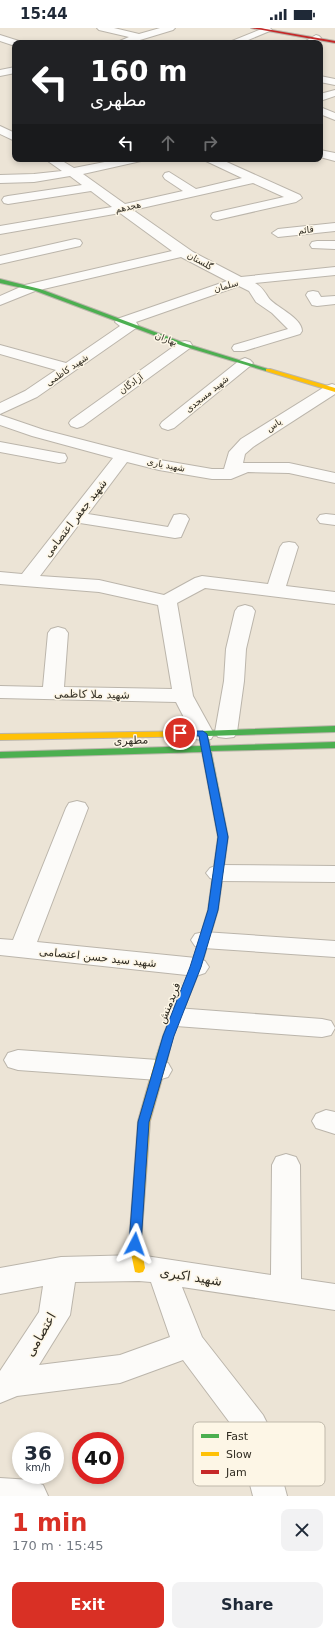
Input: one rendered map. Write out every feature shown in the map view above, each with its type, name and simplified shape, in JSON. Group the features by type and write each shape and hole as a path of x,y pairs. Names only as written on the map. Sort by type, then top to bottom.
{"street":[{"path":"102,28 139,37"},
{"path":"118,32 129,28"},
{"path":"130,40 170,28"},
{"path":"253,28 291,28 335,36"},
{"path":"240,40 271,29 311,40 311,36 314,35 335,36"},
{"path":"0,38 12,42"},
{"path":"323,41 335,42"},
{"path":"0,73 12,71"},
{"path":"323,80 335,82"},
{"path":"323,97 335,93"},
{"path":"323,112 335,118"},
{"path":"323,119 335,118"},
{"path":"0,129 12,127"},
{"path":"0,129 12,142"},
{"path":"323,154 335,157"},
{"name":"گلستان","path":"56,162 184,252 254,288 260,294 262,300 277,310 295,327 295,331 239,348"},
{"path":"0,179 29,178 72,172 121,162"},
{"path":"217,162 296,198 217,216"},
{"path":"169,176 194,193"},
{"name":"هجدهم","path":"0,230 122,209 254,179"},
{"path":"8,200 92,187"},
{"name":"قائم","path":"278,233 335,227"},
{"path":"0,260 75,243"},
{"path":"317,246 335,245"},
{"path":"0,301 30,288 184,252"},
{"name":"سلمان","path":"127,324 240,281 335,271"},
{"name":"بهاران","path":"0,281 30,288 185,345 333,389"},
{"path":"313,295 317,302 335,300"},
{"name":"شهید کاظمی","path":"0,408 31,394 69,369 127,324"},
{"name":"آزادگان","path":"77,423 185,345"},
{"path":"0,349 69,369"},
{"name":"شهید مسجدی","path":"168,425 245,363"},
{"name":"یاس","path":"231,474 237,452 246,443 333,389"},
{"name":"شهید یاری","path":"0,420 123,456 160,465 212,474 231,474 245,467 289,468 331,473"},
{"path":"0,442 17,426"},
{"path":"0,447 59,458"},
{"name":"شهید جعفر اعتصامی","path":"27,580 123,456"},
{"path":"75,517 175,533 180,519"},
{"path":"275,591 288,547"},
{"path":"0,578 99,586 168,601 202,582 335,598"},
{"path":"168,601 183,696 205,741"},
{"path":"226,732 234,681 236,649 245,611"},
{"path":"52,693 58,633"},
{"name":"شهید ملا کاظمی","path":"0,692 183,696"},
{"name":"مطهری","path":"0,755 205,741 226,732 335,729"},
{"name":"مطهری","path":"0,737 335,745"},
{"name":"فریدمنش","path":"152,1270 135,1244 144,1122 168,1036 196,967 213,910 223,837 205,741"},
{"path":"11,948 77,808"},
{"path":"218,873 335,874"},
{"path":"204,940 335,949"},
{"name":"شهید سید حسن اعتصامی","path":"11,948 196,967"},
{"path":"176,1017 322,1028"},
{"path":"18,1060 158,1070"},
{"path":"286,1165 286,1290"},
{"name":"شهید اکبری","path":"0,1281 60,1270 152,1270 335,1297"},
{"name":"اعتصامی","path":"5,1386 54,1315 60,1270"},
{"path":"152,1270 167,1288 189,1344 249,1422"},
{"path":"5,1386 120,1369 189,1344"},
{"path":"267,1486 270,1496"},
{"path":"0,1494 31,1496"}],"traffic: fast":[{"path":"0,281 38,290 185,345 268,370"},
{"path":"201,734 335,729"},
{"path":"161,1061 168,1036 196,967 213,910 223,837 203,734"},
{"path":"0,755 335,745"}],"traffic: slow":[{"path":"268,370 335,390"},
{"path":"0,737 201,734"},
{"path":"139,1268 135,1244 144,1121 161,1061"}],"traffic: jam":[{"path":"253,28 335,42"}],"route":[{"path":"135,1244 144,1122 168,1036 196,967 213,910 223,837 203,734 180,733"}]}
